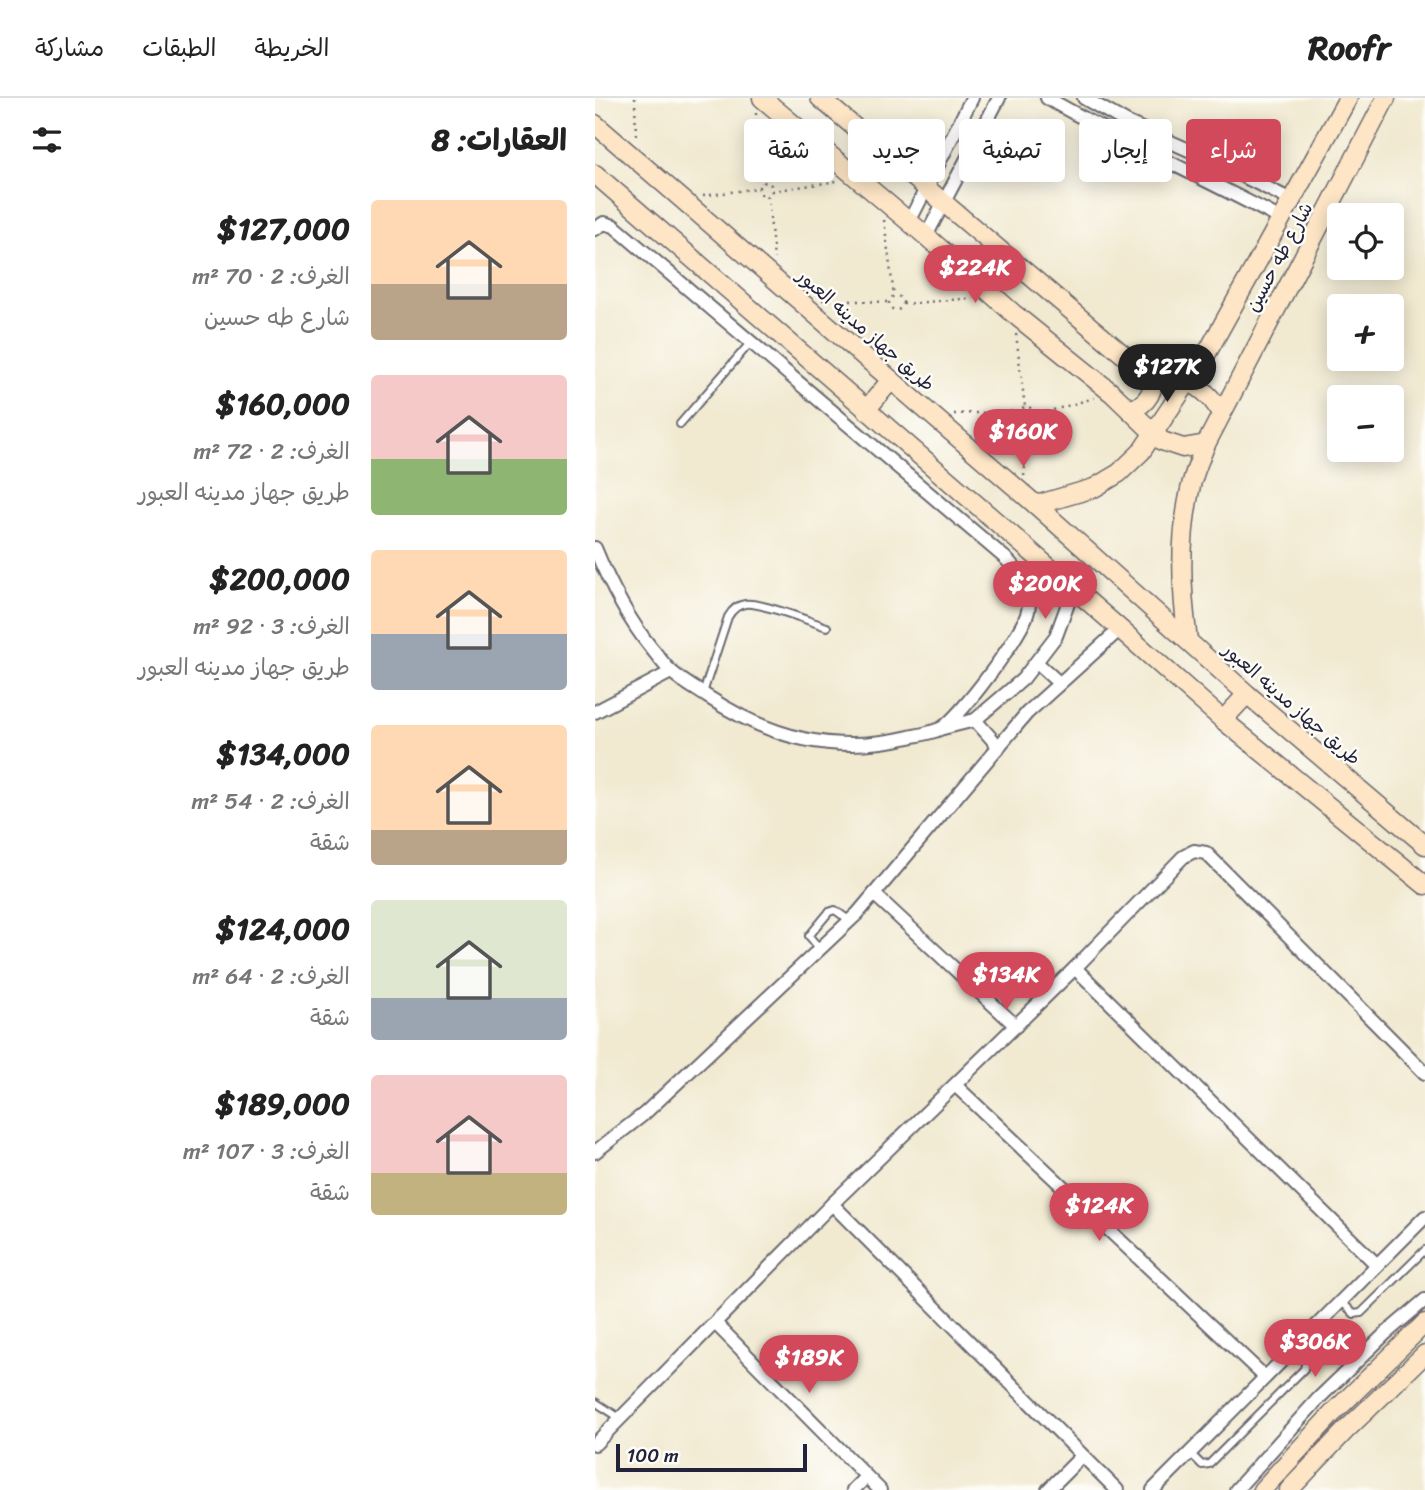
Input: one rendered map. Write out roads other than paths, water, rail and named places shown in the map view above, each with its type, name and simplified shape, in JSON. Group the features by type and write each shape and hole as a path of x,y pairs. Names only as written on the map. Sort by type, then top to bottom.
{"main road":[{"path":"820,98 1125,356 1151,370 1189,380 1203,388 1221,413"},
{"name":"شارع طه حسين","path":"1029,500 1094,488 1119,473 1141,452 1207,353 1348,98"},
{"name":"شارع طه حسين","path":"1188,641 1181,590 1182,539 1190,488 1206,443 1386,98"},
{"path":"759,104 881,198 1014,314 1112,393 1162,441 1184,449 1206,443"},
{"name":"طريق جهاز مدينه العبور","path":"595,124 932,414 1247,694 1425,845"},
{"path":"595,174 1223,720 1425,885"},
{"path":"1130,410 1142,405 1150,395 1153,383 1151,370"},
{"path":"866,410 891,380"},
{"path":"1223,720 1247,694"},
{"path":"1262,1490 1333,1413 1425,1323"},
{"path":"1289,1490 1345,1431 1425,1354"}],"street":[{"path":"909,222 972,98"},
{"path":"926,236 999,98"},
{"path":"1047,98 1117,138 1189,170 1281,219"},
{"path":"1084,98 1126,122 1291,200"},
{"path":"595,229 604,223 614,226 1004,556 1025,580 1029,596 1028,612 1022,626 978,690 942,729"},
{"path":"595,548 623,610 671,673 730,711 759,726 822,743 869,745 975,720 1008,694 1037,663 1059,629 1073,590"},
{"path":"595,1152 644,1114 850,920 1027,713 1120,629"},
{"path":"1037,663 1059,683"},
{"path":"595,712 671,673"},
{"path":"975,720 999,747"},
{"path":"595,1444 832,1204 1075,968 1183,857 1194,851 1206,853 1425,1073"},
{"path":"874,894 1016,1026"},
{"path":"1075,968 1377,1265"},
{"path":"955,1085 1265,1377"},
{"path":"832,1204 1117,1490"},
{"path":"1153,1490 1425,1217"},
{"path":"1236,1490 1318,1399 1385,1334 1425,1300"},
{"path":"715,1323 880,1490"},
{"path":"1048,1490 1082,1456"},
{"path":"853,1490 866,1477"}],"lane":[{"path":"680,424 751,342"},
{"path":"703,693 728,617 736,607 742,604 755,605 827,627"},
{"path":"820,949 810,935 829,912 838,911 850,920"},
{"path":"1341,1301 1354,1314 1360,1313 1425,1250"},
{"path":"1190,1453 1202,1465 1209,1464 1304,1369 1306,1360 1295,1347"},
{"path":"597,1406 621,1418"}]}
